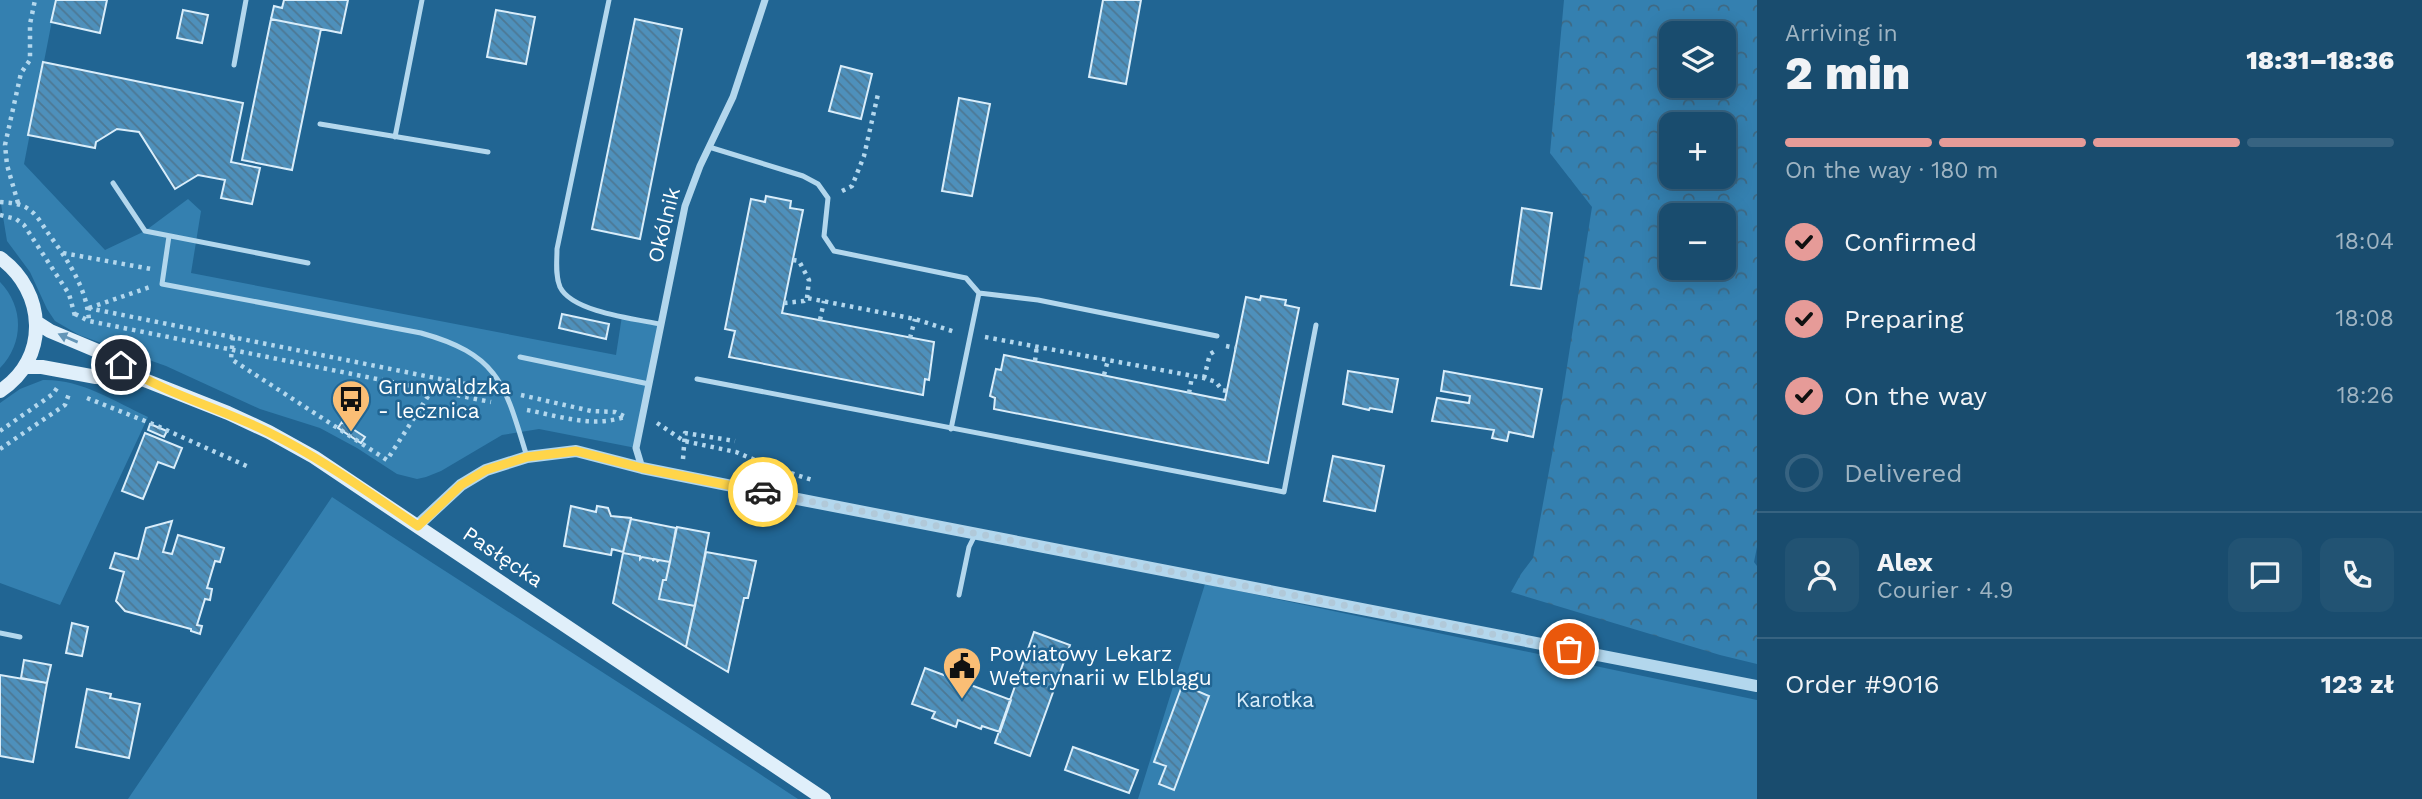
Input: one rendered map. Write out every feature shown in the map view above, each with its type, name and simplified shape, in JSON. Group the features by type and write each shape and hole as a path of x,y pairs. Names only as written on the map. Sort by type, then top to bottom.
{"main road":[{"path":"0,258 21,278 29,291 36,322 31,354 24,368 0,391"},
{"name":"Pasłęcka","path":"36,322 50,331 100,352 142,379 269,432 314,457 824,799"},
{"name":"Pasłęcka","path":"24,368 42,367 96,377 142,379"}],"street":[{"name":"Okólnik","path":"642,468 636,448 685,206 694,180 733,97 765,0"},
{"path":"418,526 461,485 486,470 527,457 576,451 642,468 1757,686"}],"lane":[{"path":"234,65 246,0"},
{"path":"395,137 422,0"},
{"path":"610,0 557,249 557,273 561,287 576,303 660,324"},
{"path":"320,124 488,152"},
{"path":"709,147 803,176 818,184 828,198 824,236 834,250 967,278 979,293 1038,300 1217,336"},
{"path":"113,183 145,230 308,263"},
{"path":"169,236 162,284 421,333 447,340 481,359 501,381 527,457"},
{"path":"951,429 979,293"},
{"path":"697,379 1284,492 1316,325"},
{"path":"520,357 649,384"},
{"path":"959,595 969,547 976,532"},
{"path":"0,633 20,637"}],"path":[{"path":"18,203 7,165 5,145 20,73 30,60 30,24 35,0"},
{"path":"828,198 852,186 864,156 878,93"},
{"path":"0,202 18,203 32,211 79,281 88,308"},
{"path":"0,215 16,219 24,225 63,284 75,314 89,321 589,422 610,422 624,417 615,412 591,411 88,308"},
{"path":"62,253 164,272"},
{"path":"793,260 799,261 809,280 807,298"},
{"path":"88,308 162,284"},
{"path":"784,303 804,301 807,298 915,319 956,332 1204,378 1216,382 1222,390 1227,391"},
{"path":"820,320 824,301"},
{"path":"910,338 915,319"},
{"path":"953,344 956,332"},
{"path":"233,337 231,359 387,460 439,378"},
{"path":"1035,361 1037,345"},
{"path":"1204,378 1210,354 1223,345 1236,348"},
{"path":"1104,376 1108,360"},
{"path":"1189,393 1192,377"},
{"path":"0,449 65,405 70,391 251,468"},
{"path":"657,423 684,441 736,452"},
{"path":"684,441 685,433 735,441"}],"green space":[{"path":"0,0 56,0 24,164 105,250 145,231 188,199 201,211 191,273 616,355 622,316 660,324 636,448 539,429 502,435 441,471 417,479 397,474 320,428 260,409 166,366 79,335 55,321 30,272 7,241 0,198"},
{"path":"1564,0 1757,0 1757,547 1754,562 1757,566 1757,664 1511,592 1533,558 1560,411 1592,207 1550,153"},
{"path":"0,282 13,302 18,325 13,348 0,368"},
{"path":"43,380 84,387 148,417 60,605 0,583 0,403 20,389"},
{"path":"332,497 448,573 798,799 128,799"},
{"name":"Karotka","path":"1205,584 1757,700 1757,799 1138,799"}],"building":[{"path":"56,0 107,0 100,33 51,22"},
{"path":"284,0 348,0 341,33 271,19 274,6 282,8"},
{"path":"1103,0 1141,0 1126,84 1089,77"},
{"path":"183,10 208,15 202,43 177,38"},
{"path":"496,10 535,17 526,64 487,57"},
{"path":"271,19 321,29 292,170 242,160"},
{"path":"635,19 682,29 640,239 592,229"},
{"path":"43,62 243,103 231,162 260,168 252,204 221,198 225,180 198,175 175,189 139,132 117,129 96,142 95,148 28,135"},
{"path":"841,66 872,74 861,119 829,111"},
{"path":"959,98 990,104 972,196 942,191"},
{"path":"766,196 791,201 790,208 803,210 782,313 934,342 929,380 925,379 923,395 729,357 735,331 725,329 751,199 765,202"},
{"path":"1522,208 1552,213 1541,289 1511,285"},
{"path":"1261,296 1286,300 1285,305 1299,308 1268,463 994,409 995,398 990,396 996,369 1001,370 1004,355 1225,400 1246,297 1260,300"},
{"path":"562,314 609,324 606,339 559,328"},
{"path":"1348,371 1398,379 1392,412 1343,404"},
{"path":"1444,371 1542,389 1533,437 1509,432 1507,441 1492,438 1494,430 1432,421 1437,398 1469,403 1470,396 1441,391"},
{"path":"342,422 365,437 361,443 338,428"},
{"path":"150,424 167,431 164,437 148,430"},
{"path":"145,433 182,448 174,468 158,462 143,499 122,491"},
{"path":"1333,456 1384,466 1375,511 1324,501"},
{"path":"571,506 596,512 597,506 608,508 611,516 631,518 623,552 612,549 611,555 564,546"},
{"path":"631,519 676,528 670,562 657,562 658,560 642,557 640,559 640,556 623,553"},
{"path":"172,521 163,552 172,554 178,535 224,548 220,562 215,561 207,588 212,589 210,600 205,599 197,625 202,626 200,634 191,629 125,611 116,601 124,572 110,568 115,553 138,559 146,528"},
{"path":"677,527 709,533 695,606 659,599 663,580 666,580"},
{"path":"706,552 756,561 748,598 744,598 728,672 686,647"},
{"path":"623,553 640,556 640,559 642,557 658,560 657,562 670,562 659,599 695,606 686,647 613,603"},
{"path":"72,623 88,627 82,656 66,653"},
{"path":"1034,632 1070,645 1030,756 995,743"},
{"path":"24,660 51,665 47,683 21,678"},
{"name":"Powiatowy Lekarz Weterynarii w Elblągu","path":"925,668 1011,700 1000,732 982,726 981,729 958,720 956,727 932,718 935,712 912,704"},
{"path":"0,675 47,683 33,762 0,756"},
{"path":"1193,685 1198,687 1197,691 1209,696 1174,790 1159,784 1166,766 1154,762 1182,686 1191,689"},
{"path":"87,689 111,694 110,698 140,704 129,758 76,747"},
{"path":"1073,747 1138,770 1129,793 1065,770"}],"way so far":[{"path":"763,492 1569,649"}],"place":[{"name":"Grunwaldzka - lecznica","path":"351,433"},
{"name":"Powiatowy Lekarz Weterynarii w Elblągu","path":"962,700"}],"route":[{"path":"121,365 142,379 269,432 314,457 418,526 461,485 486,470 527,457 576,451 642,468 763,492"}]}
